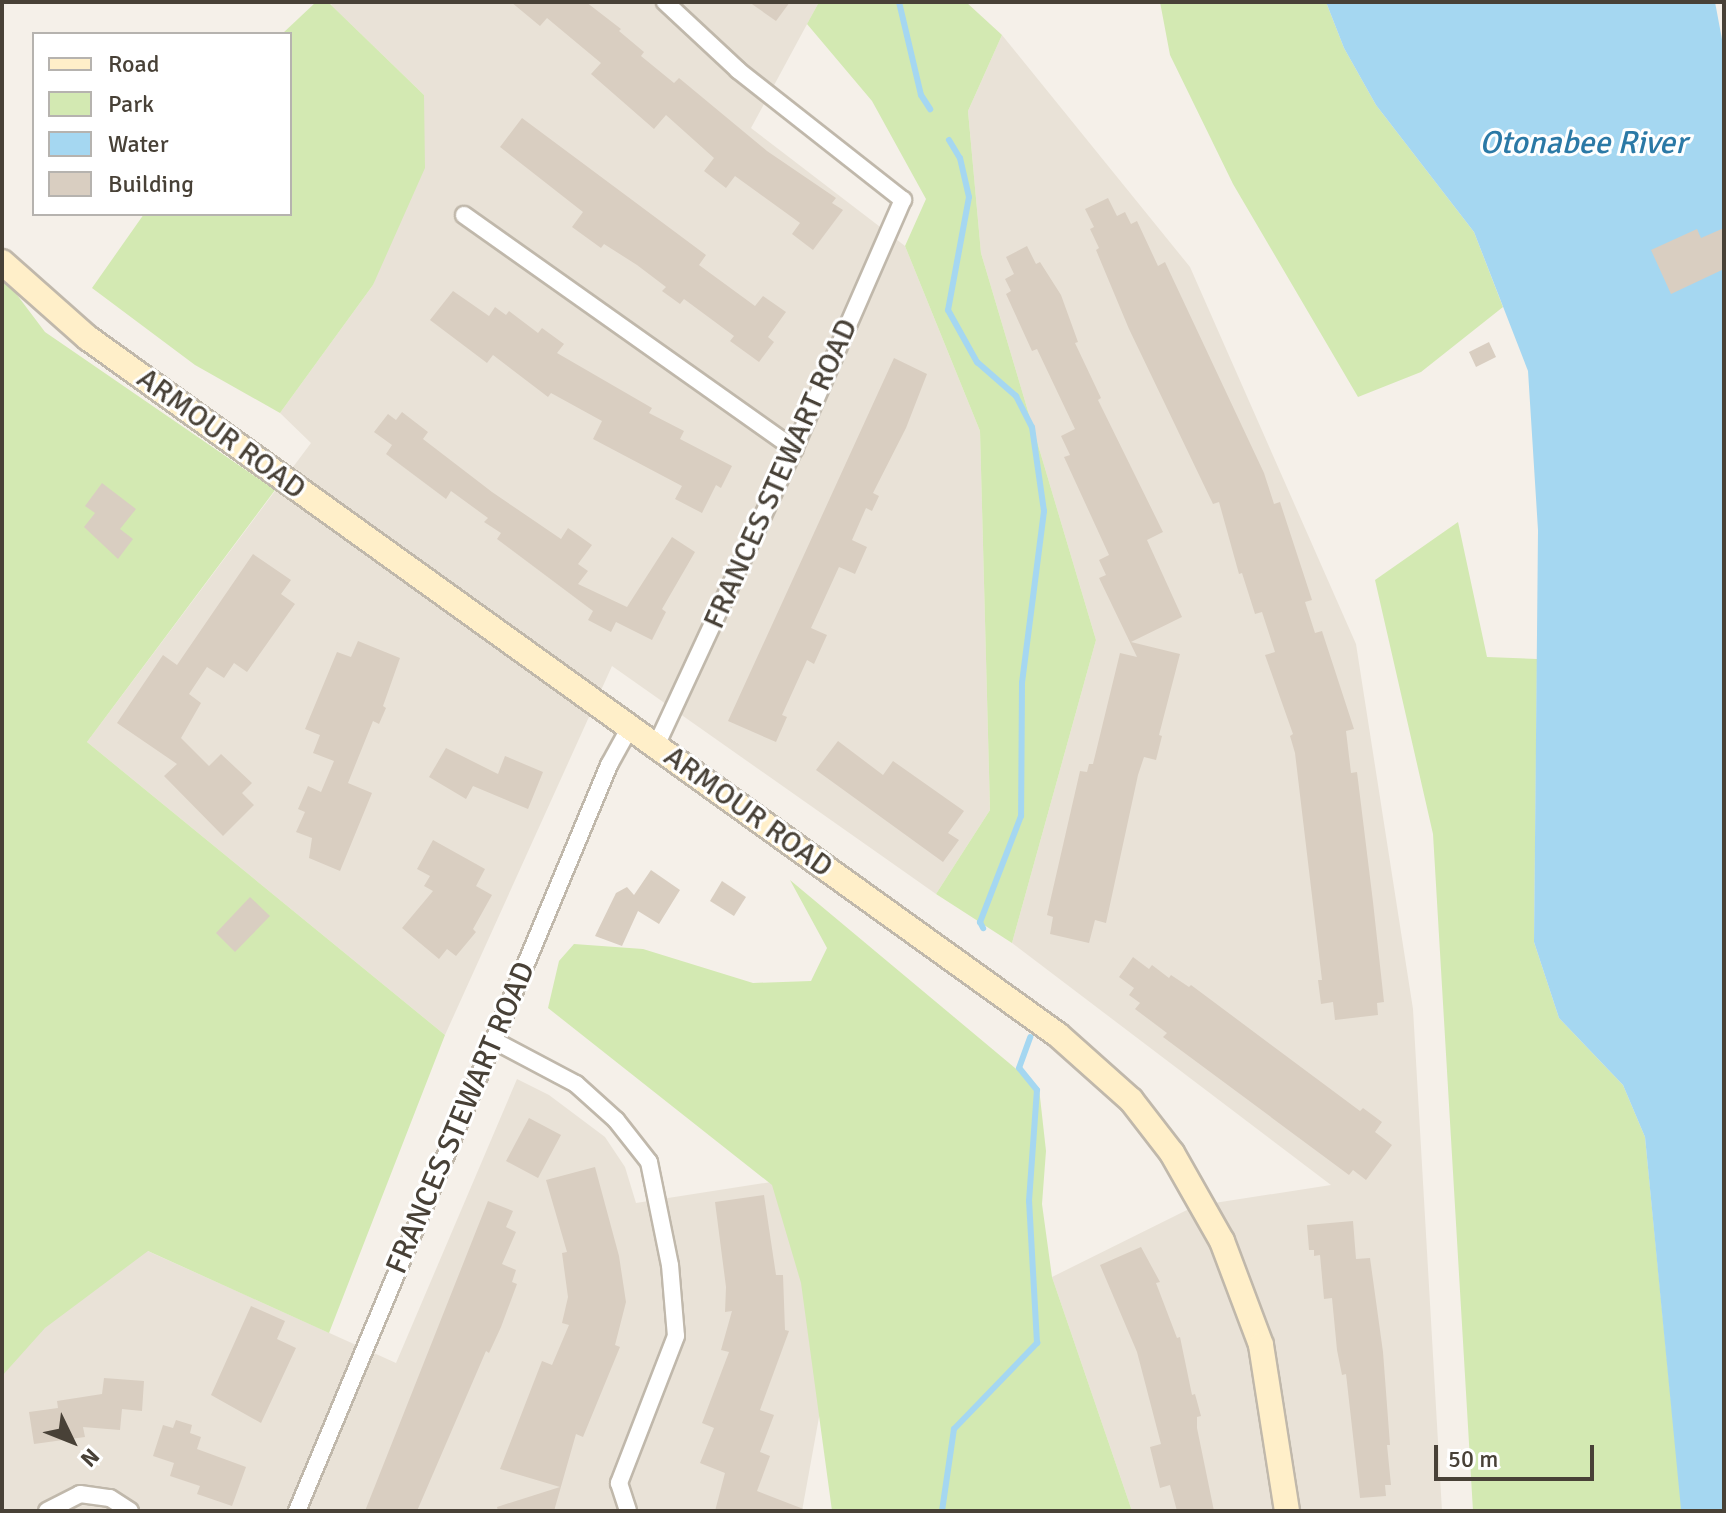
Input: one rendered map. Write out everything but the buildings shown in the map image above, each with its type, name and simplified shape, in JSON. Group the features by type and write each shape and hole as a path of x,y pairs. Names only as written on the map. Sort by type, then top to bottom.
{"main road":[{"name":"ARMOUR ROAD","path":"2,262 88,338 1058,1035 1131,1100 1172,1153 1222,1241 1261,1345 1287,1511"}],"street":[{"name":"FRANCES STEWART ROAD","path":"656,746 794,449 903,200 738,70 665,2"},
{"path":"464,215 794,449"},
{"name":"FRANCES STEWART ROAD","path":"297,1511 609,765 630,727"},
{"path":"493,1040 576,1084 616,1120 649,1162 670,1265 676,1336 619,1483 628,1511"},
{"path":"47,1511 80,1494 110,1498 130,1511"}],"shaded area":[{"path":"333,2 819,2 751,128 905,246 980,431 990,810 936,894 612,666 445,1035 87,742 311,443 280,413 373,285 424,95 331,5"},
{"path":"1002,35 1190,267 1356,644 1413,1009 1442,1511 1132,1511 1052,1277 1195,1206 1331,1185 1012,943 1096,640 981,253 968,111"},
{"path":"517,1079 549,1095 605,1137 625,1167 636,1203 803,1177 835,1329 802,1511 2,1511 2,1337 90,1225 396,1363"}],"green space":[{"path":"316,2 328,2 424,95 425,168 373,285 280,413 195,365 92,288 143,216 292,216 292,32 284,32"},
{"path":"819,2 966,2 1002,35 968,111 981,253 1096,640 1012,943 936,894 990,810 980,431 905,246 926,199 872,101 807,24"},
{"path":"1160,2 1326,2 1344,48 1376,105 1474,232 1503,307 1421,372 1358,397 1233,184 1170,55"},
{"path":"2,275 45,332 275,490 87,742 445,1035 329,1333 148,1251 45,1328 2,1376"},
{"path":"1458,522 1487,657 1537,659 1534,942 1559,1018 1623,1085 1645,1137 1682,1511 1473,1511 1433,834 1375,580"},
{"path":"790,880 1039,1088 1046,1151 1042,1204 1052,1277 1132,1511 832,1511 801,1283 772,1185 548,1008 559,961 574,944 643,949 753,983 811,981 827,948"}],"water":[{"name":"Otonabee River","path":"1326,2 1715,2 1724,50 1724,1511 1681,1509 1645,1137 1623,1085 1559,1018 1534,942 1538,530 1528,371 1474,232 1376,105 1344,48"}],"waterway":[{"path":"899,2 921,95 930,109"},
{"path":"949,140 960,158 969,197 948,310 977,362 1016,396 1032,427 1044,511 1022,683 1021,816 980,922 983,928"},
{"path":"942,1511 954,1429 1037,1343 1029,1201 1037,1090 1019,1068 1030,1037"}]}
